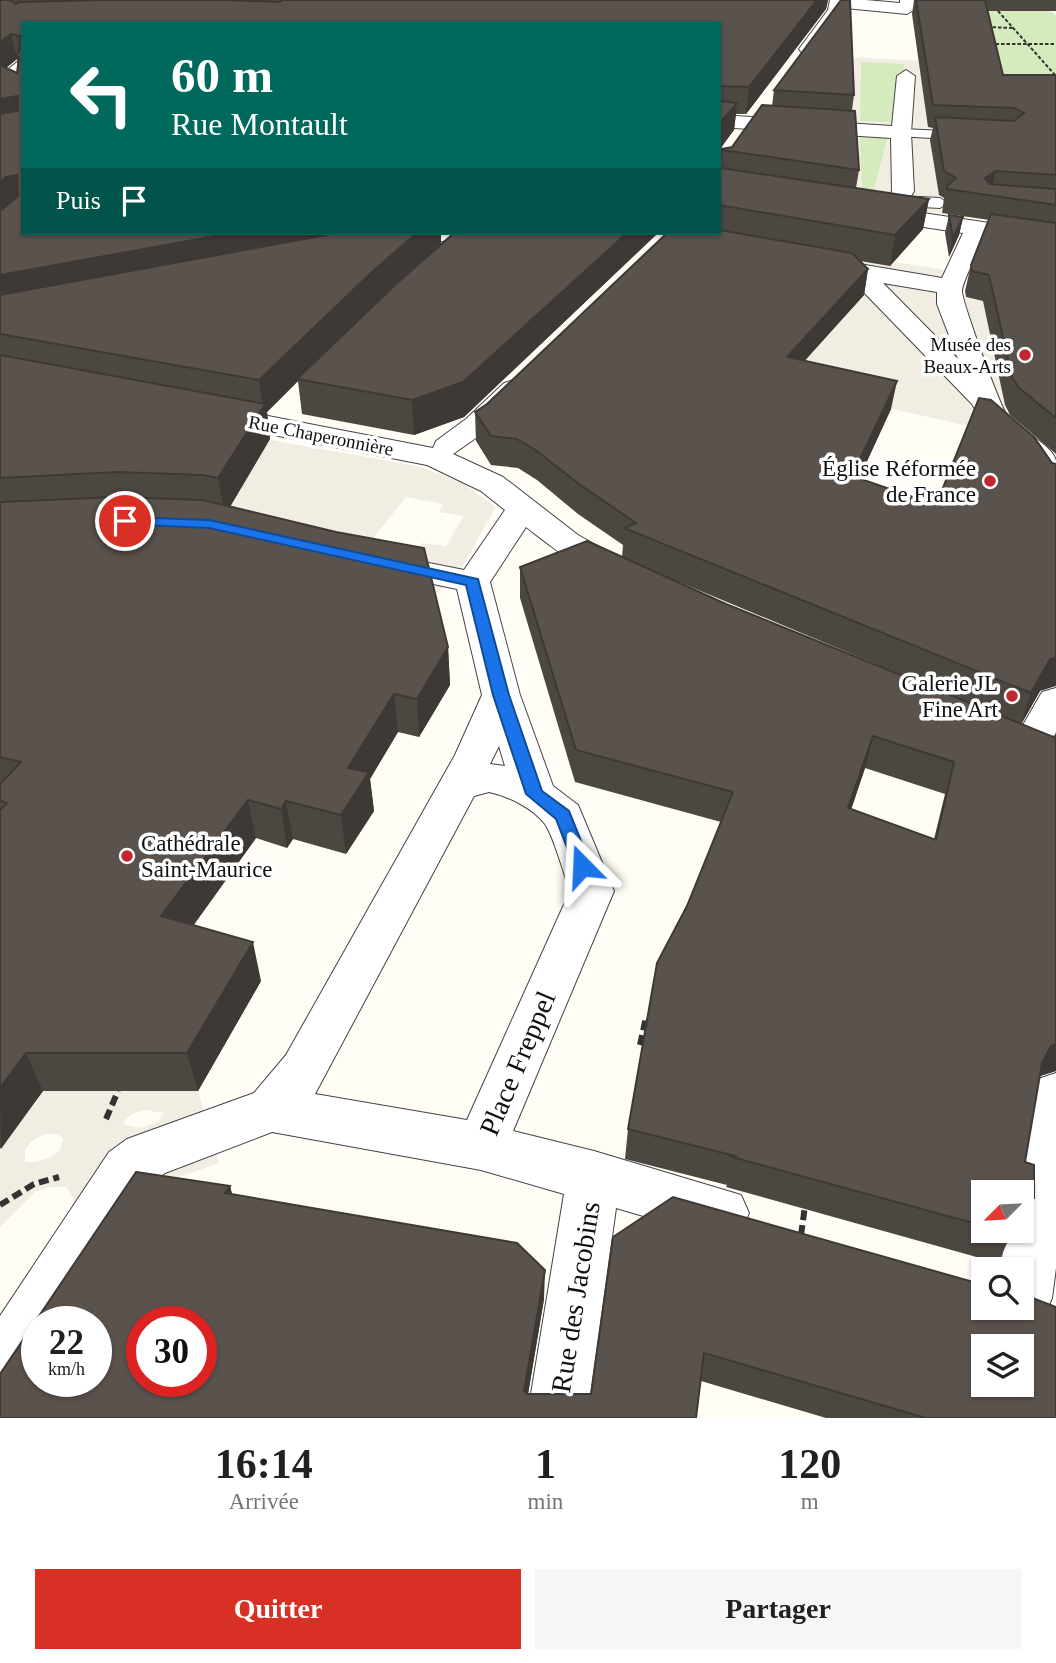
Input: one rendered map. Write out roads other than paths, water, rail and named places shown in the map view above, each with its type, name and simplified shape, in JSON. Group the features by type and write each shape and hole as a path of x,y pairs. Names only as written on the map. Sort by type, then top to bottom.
{"street":[{"path":"799,63 836,9 838,1 907,9 908,0"},
{"path":"0,61 21,65"},
{"path":"21,67 4,82 21,90"},
{"path":"896,211 903,191 901,133 906,76"},
{"path":"739,141 768,103"},
{"path":"721,121 901,133"},
{"path":"843,208 896,211 1056,240"},
{"path":"973,235 949,287 950,303 969,349 985,402 997,423 1040,458 1056,484"},
{"path":"370,248 453,243"},
{"path":"800,261 949,287"},
{"path":"858,272 985,402"},
{"path":"442,453 476,425 533,370"},
{"name":"Rue Chaperonnière","path":"190,411 442,453 492,484 588,557 652,587"},
{"path":"522,509 473,582 501,695 535,794"},
{"path":"352,557 473,582"},
{"path":"0,1369 128,1169 146,1156 272,1109 304,1070 460,784 501,695"},
{"name":"Place Freppel","path":"272,1109 481,1146 592,891 563,816 535,794 512,782 489,778 460,784"},
{"path":"1010,1257 1056,1095"},
{"path":"481,1146 594,1176 803,1220"},
{"name":"Rue des Jacobins","path":"557,1418 594,1176"},
{"path":"1034,1303 1056,1310"}],"lane":[{"path":"901,133 986,136"},
{"path":"896,211 905,201 940,203"}],"place":[{"name":"Musée des Beaux-Arts","path":"1025,355"},
{"name":"Église Réformée de France","path":"990,481"},
{"name":"Galerie JL Fine Art","path":"1012,696"},
{"name":"Cathédrale Saint-Maurice","path":"127,856"}]}
